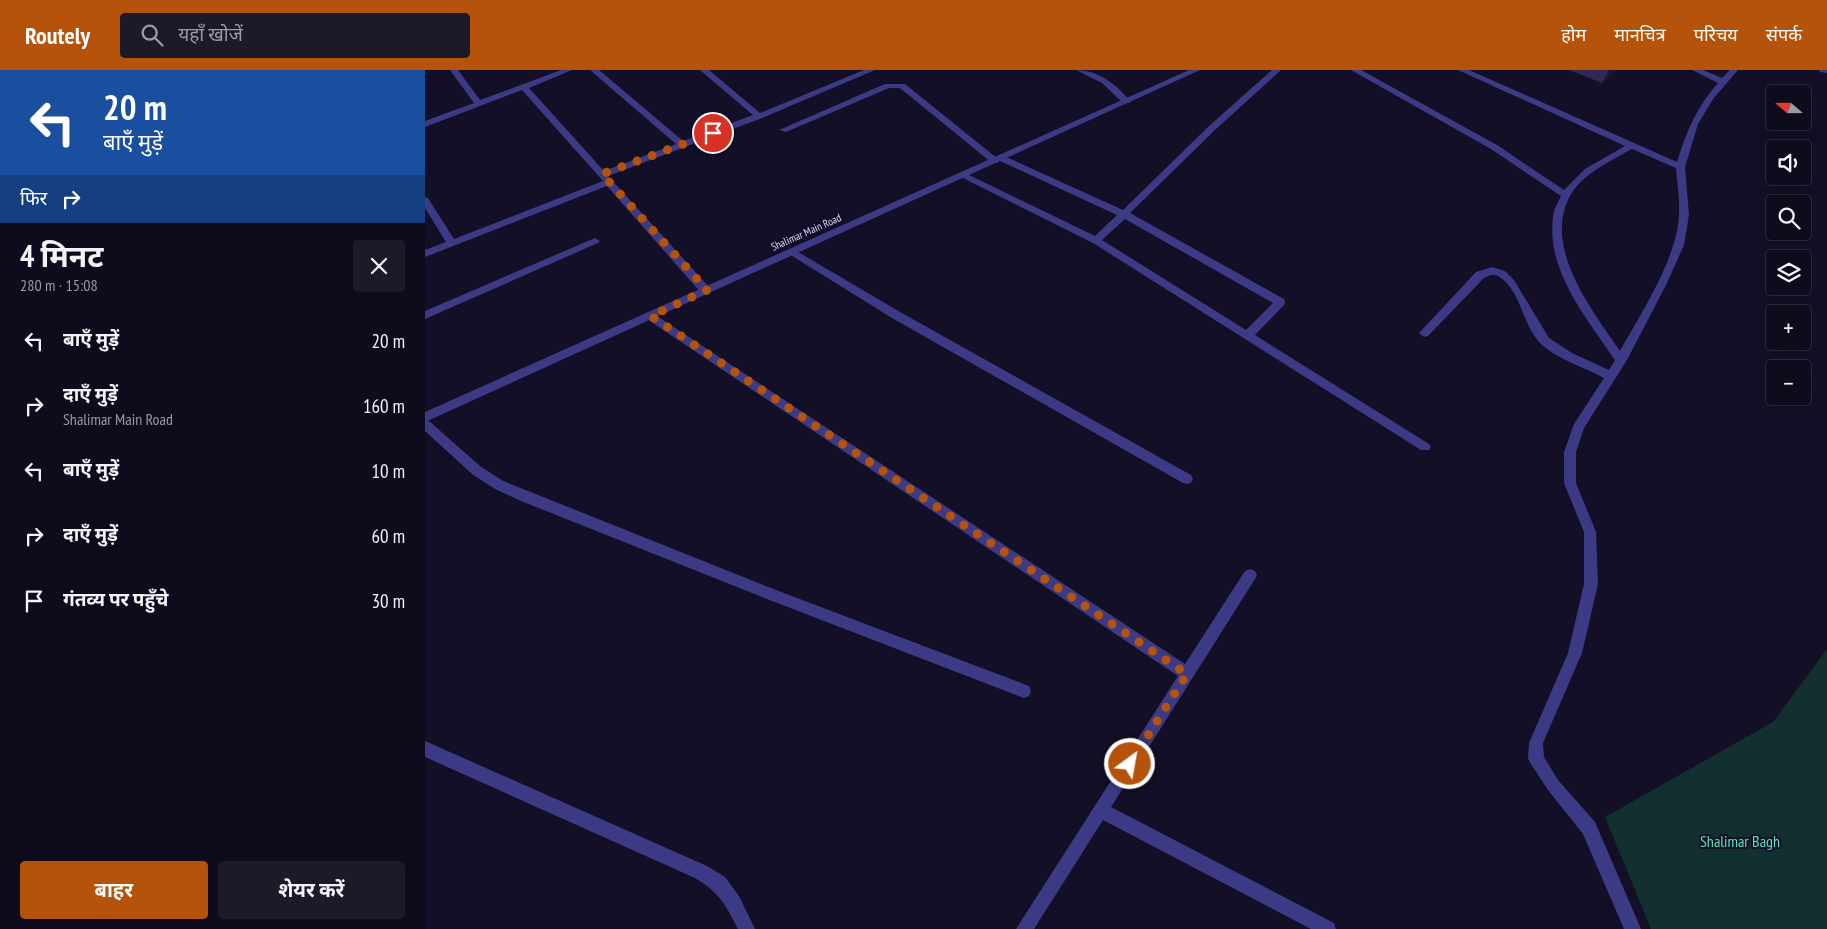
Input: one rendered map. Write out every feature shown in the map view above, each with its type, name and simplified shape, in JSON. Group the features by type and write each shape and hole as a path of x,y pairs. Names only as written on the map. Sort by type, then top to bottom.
{"street":[{"path":"454,70 479,104"},
{"path":"425,124 568,70"},
{"path":"594,70 682,145"},
{"path":"704,70 759,116"},
{"path":"425,254 682,145 871,70"},
{"path":"1080,70 1105,81 1127,102"},
{"name":"Shalimar Main Road","path":"425,417 1197,70"},
{"path":"1096,241 1211,128 1277,70"},
{"path":"1355,70 1494,147 1566,195"},
{"path":"1462,70 1680,167"},
{"path":"1696,70 1724,82"},
{"path":"1633,929 1589,828 1553,785 1536,759 1536,743 1575,653 1591,584 1590,532 1570,483 1570,452 1578,427 1621,360 1662,283 1679,245 1684,215 1680,167 1694,124 1709,98 1734,70"},
{"path":"1823,70 1827,71"},
{"path":"783,130 888,86 902,86 998,159 1123,214 1280,302 1247,336"},
{"path":"524,87 707,290"},
{"path":"1621,360 1571,283 1557,249 1556,219 1566,195 1588,171 1631,146"},
{"path":"962,175 1096,241 1425,447"},
{"path":"425,200 452,244"},
{"path":"425,315 595,241"},
{"path":"793,252 896,315 1187,479"},
{"path":"1424,333 1480,275 1485,271 1496,272 1505,275 1513,283 1537,331 1547,342 1610,376"},
{"path":"651,316 1187,674"},
{"path":"425,424 476,470 525,497 772,595 1023,691"},
{"path":"1024,929 1250,575"},
{"path":"425,749 701,872 719,883 733,902 747,929"},
{"path":"1101,810 1328,929"}],"green space":[{"name":"Shalimar Bagh","path":"1827,649 1827,929 1651,929 1605,817 1773,722"}],"route":[{"path":"713,133 602,174 707,290 651,316 1187,674 1130,764"}]}
